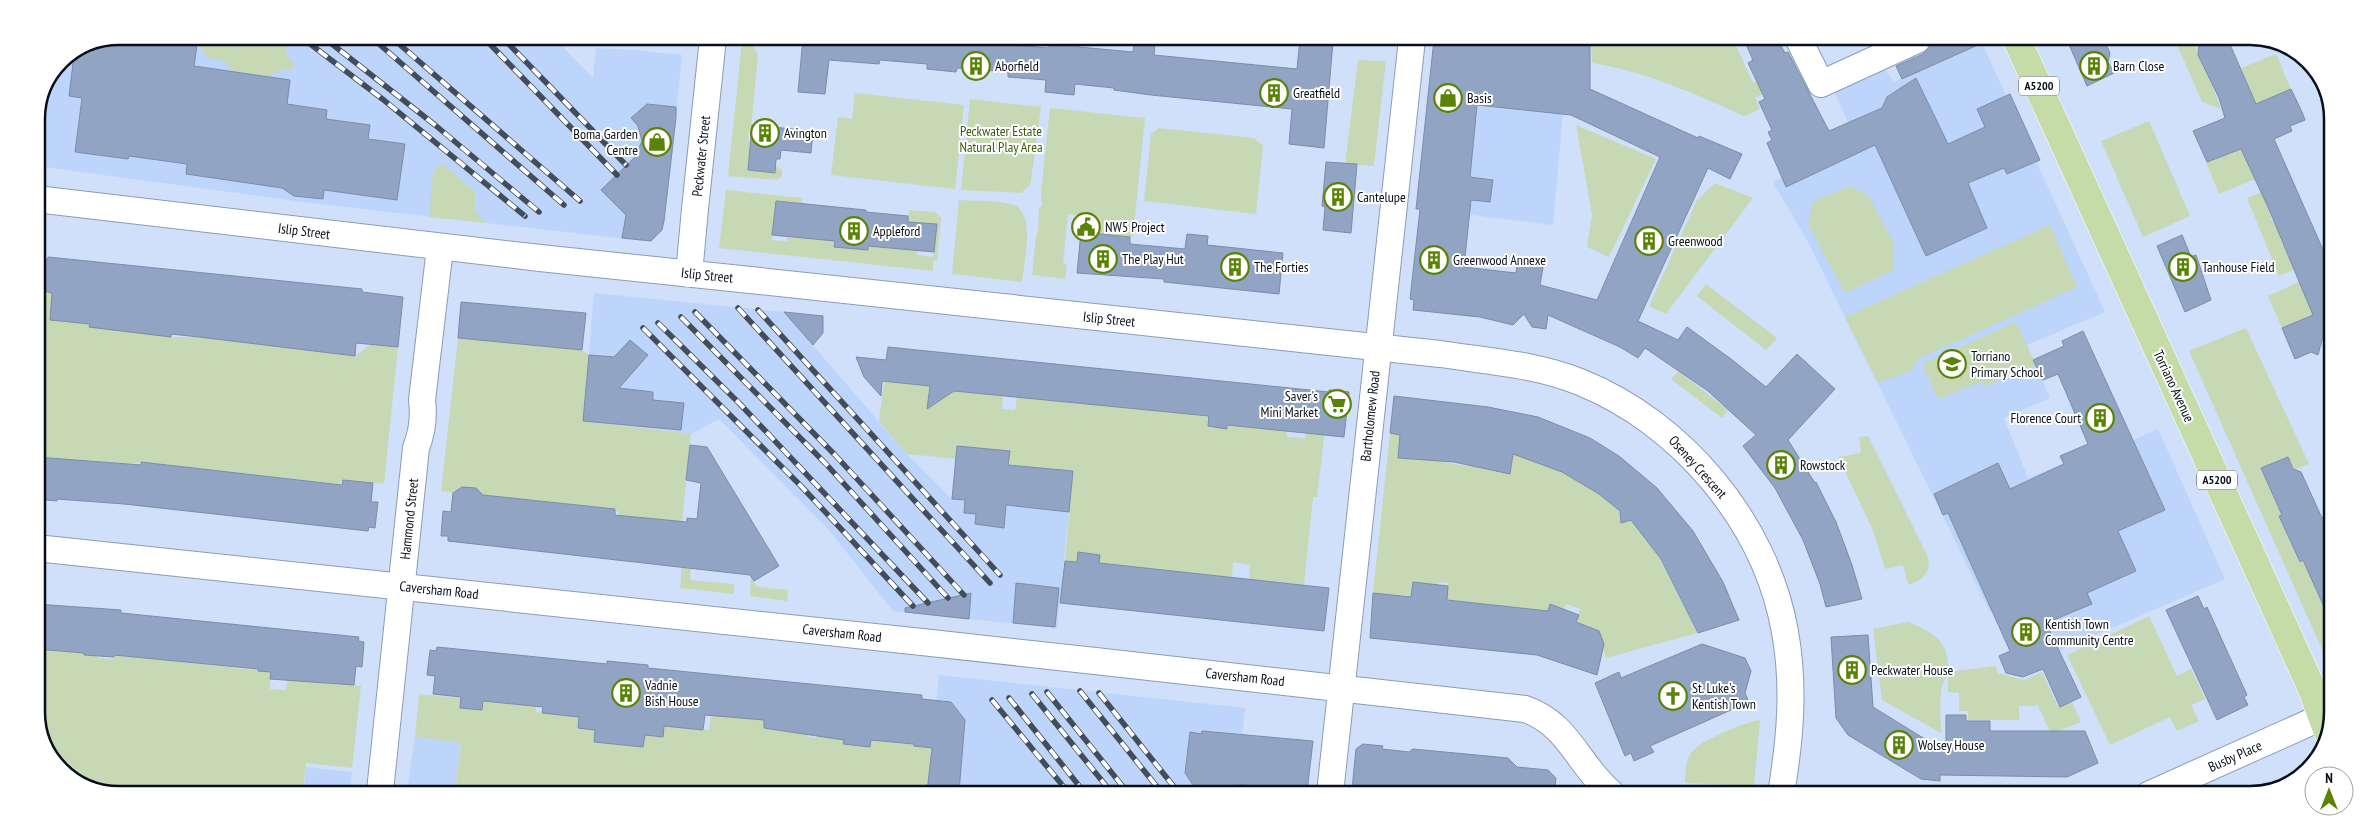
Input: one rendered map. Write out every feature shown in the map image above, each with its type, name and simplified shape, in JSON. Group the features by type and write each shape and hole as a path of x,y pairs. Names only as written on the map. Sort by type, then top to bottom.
{"main road":[{"name":"Torriano Avenue","path":"2019,45 2312,689 2323,720"}],"street":[{"name":"Peckwater Street","path":"689,274 712,45"},
{"name":"Bartholomew Road","path":"1331,786 1411,45"},
{"path":"1801,45 1821,84 1905,45"},
{"name":"Islip Street","path":"45,200 440,248 1377,348"},
{"name":"Hammond Street","path":"381,786 416,448 420,438 422,400 440,248"},
{"name":"Oseney Crescent","path":"1377,348 1526,367 1580,382 1643,415 1678,442 1695,460 1731,503 1756,548 1771,583 1785,631 1792,705 1782,786"},
{"name":"Caversham Road","path":"45,549 1503,705 1535,712 1562,731 1603,786"},
{"name":"Busby Place","path":"2168,786 2323,725"}],"shaded area":[{"path":"119,45 561,45 593,78 596,48 682,55 670,178 668,179 662,230 651,241 311,203 45,167 46,105 51,91 57,78 78,57 105,46"},
{"name":"Torriano Primary School","path":"1977,45 1983,45 2105,312 2027,345 2050,398 2004,418 2028,478 2086,453 2089,460 2158,429 2225,579 2059,651 2035,592 1990,612 1808,242 1773,182 1857,141 1833,89 1883,67 1894,82"},
{"path":"1568,58 1553,225 1456,213 1432,61"},
{"path":"594,293 784,312 907,454 952,499 956,459 1073,471 1057,628 893,611 828,529 719,419 691,434 583,421"},
{"path":"939,675 1245,708 1237,786 928,786"},
{"path":"415,737 461,743 456,786 408,786"},
{"path":"306,767 352,772 351,786 304,786"}],"green space":[{"path":"202,45 285,45 289,48 285,49 287,56 294,64 290,70 282,69 269,76 231,71 225,61 206,55"},
{"path":"742,45 753,45 758,55 751,129 749,130 748,140 750,141 748,170 775,173 776,166 782,170 782,176 777,180 728,176"},
{"path":"1591,45 1736,45 1753,83 1762,80 1768,92 1755,98 1760,109 1744,116 1650,77 1592,63"},
{"path":"2177,45 2195,45 2221,109 2202,102"},
{"path":"2276,54 2291,89 2265,100 2268,109 2246,100 2253,97 2241,68"},
{"path":"1358,60 1386,61 1374,166 1345,164"},
{"path":"855,93 964,105 955,189 831,175 838,117 852,119"},
{"name":"Peckwater Estate Natural Play Area","path":"970,99 1041,107 1030,185 1021,193 961,190"},
{"path":"1050,108 1145,118 1133,237 1099,234 1100,218 1068,214 1063,264 1067,264 1065,279 1032,275 1036,235 1038,233 1039,208 1042,206 1041,193"},
{"path":"2149,121 2190,216 2143,237 2101,141"},
{"path":"1576,125 1656,159 1609,257 1587,247 1592,215"},
{"path":"1159,128 1254,138 1263,146 1256,214 1144,201 1151,134"},
{"path":"2238,138 2255,179 2219,194 2206,162 2233,153"},
{"path":"442,163 475,192 475,211 486,223 429,217 433,172"},
{"path":"1715,183 1753,198 1666,314 1649,306 1697,200"},
{"path":"1849,186 1868,195 1894,244 1894,270 1845,293 1808,224 1813,202"},
{"path":"726,190 802,198 802,210 775,208 772,240 787,241 787,237 835,241 868,250 869,246 917,250 917,255 933,257 937,225 908,222 909,210 935,212 941,218 937,261 933,260 933,271 719,248"},
{"path":"2262,192 2273,223 2278,221 2284,237 2280,239 2295,269 2279,276 2247,198"},
{"path":"959,200 1002,202 1014,205 1021,210 1027,228 1022,282 952,274"},
{"path":"2050,225 2077,287 1918,359 1912,370 1878,383 1845,317"},
{"path":"2301,281 2309,305 2324,310 2282,328 2268,296"},
{"path":"1706,284 1777,338 1766,350 1697,296"},
{"path":"45,291 52,293 50,320 90,324 89,326 128,332 129,328 171,337 199,337 355,356 371,344 398,347 384,484 343,480 339,484 141,462 128,464 45,458"},
{"path":"2016,322 2036,365 1985,386 1983,381 1938,399 1922,364"},
{"path":"2246,328 2309,464 2294,470 2287,457 2261,469 2282,515 2279,517 2299,562 2303,560 2324,606 2324,654 2189,351"},
{"path":"458,338 582,350 589,355 583,421 691,434 682,522 621,516 615,509 483,495 476,488 462,487 453,493 441,491"},
{"path":"1678,371 1728,410 1722,418 1671,379"},
{"path":"884,381 930,386 928,397 931,399 944,388 1003,396 1002,409 1015,410 1017,397 1209,416 1208,426 1219,428 1221,417 1261,428 1287,426 1287,437 1305,438 1306,428 1325,429 1317,497 1313,497 1304,585 1249,579 1250,565 1233,562 1232,577 1099,563 1100,555 1078,552 1077,562 1065,561 1073,471 907,454 879,421"},
{"path":"1390,433 1400,435 1398,458 1424,460 1426,437 1444,440 1442,462 1467,466 1471,443 1476,467 1510,473 1513,451 1576,479 1591,488 1606,498 1617,509 1625,522 1631,520 1634,523 1661,559 1697,633 1606,658 1599,631 1576,622 1580,609 1566,604 1564,609 1550,604 1548,611 1447,600 1448,583 1439,582 1436,599 1413,582 1411,596 1373,593"},
{"path":"1868,436 1928,557 1929,562 1925,575 1918,581 1908,585 1903,565 1885,569 1872,528 1838,457 1861,453 1859,437"},
{"path":"682,564 691,565 690,580 734,584 734,594 680,588"},
{"path":"751,577 757,587 788,590 787,601 750,596"},
{"path":"2149,616 2177,676 2191,669 2205,699 2191,705 2199,721 2177,731 2170,717 2110,745 2067,655"},
{"path":"1908,622 1933,635 1940,641 1947,655 1947,676 1942,686 1941,698 1941,733 1882,700 1873,629"},
{"path":"45,650 84,653 84,655 98,656 98,658 113,659 114,654 271,672 270,689 286,690 288,674 318,676 322,683 361,686 352,768 306,763 304,786 119,786 95,782 70,768 60,757 49,736 45,717"},
{"path":"1995,666 1998,673 2024,680 2042,672 2057,705 2072,702 2081,722 2051,734 2036,702 2035,706 2019,706 2019,720 1968,720 1968,711 1959,711 1959,693 1948,692 1948,672"},
{"path":"419,694 536,706 536,712 579,717 578,728 595,730 594,742 643,747 645,735 663,737 664,726 709,730 711,715 764,719 764,728 773,730 809,724 808,737 816,738 818,725 845,728 843,744 870,747 871,740 915,735 914,746 931,748 928,786 456,786 461,743 415,737"},
{"path":"1760,720 1754,786 1685,783 1688,760 1695,748 1723,733 1744,724"},
{"path":"1238,778 1297,784 1297,786 1237,786"}],"building":[{"path":"119,45 197,45 194,66 290,80 287,104 327,110 326,119 370,125 368,139 405,144 397,200 324,190 323,199 294,196 282,188 186,174 187,164 129,156 128,159 75,152 82,98 69,96 73,61 91,51 105,46"},
{"path":"802,45 1012,45 1049,48 1049,45 1079,45 1079,47 1133,52 1134,45 1155,45 1154,55 1297,69 1299,45 1333,45 1324,148 1289,144 1292,109 1151,95 1114,90 1114,88 1075,84 1074,95 1045,92 1046,80 1008,77 1008,72 957,68 956,72 927,69 927,64 880,60 879,64 829,60 825,94 798,92"},
{"path":"1433,45 1590,45 1590,89 1698,138 1699,136 1742,154 1730,179 1708,168 1638,321 1678,340 1687,327 1766,387 1797,354 1835,389 1788,440 1816,482 1836,522 1862,599 1826,607 1820,584 1803,540 1775,488 1743,446 1756,435 1708,391 1645,348 1638,358 1620,347 1548,315 1546,329 1532,327 1524,314 1513,325 1480,317 1413,310 1414,300 1410,299 1420,209 1416,209","holes":["1477,105 1571,115 1660,157 1597,300 1540,285 1544,261 1518,257 1516,273 1464,267 1471,200 1490,202 1493,180 1470,177"]},
{"path":"1746,45 1781,45 1785,53 1788,52 1829,131 1882,108 1887,97 1916,78 1948,144 1985,127 1977,109 2010,94 2040,160 2007,174 2004,168 1968,183 1987,228 1926,256 1875,145 1786,187 1767,143 1772,140 1768,132 1772,130 1759,102 1765,99 1748,63 1753,60"},
{"path":"1930,45 1978,45 1902,79 1896,66 1923,54"},
{"name":"Barn Close","path":"2069,45 2106,45 2110,53 2108,62 2114,73 2087,86"},
{"path":"2199,45 2230,45 2256,104 2291,89 2302,112 2305,120 2290,126 2292,131 2274,139 2324,252 2324,338 2323,336 2318,355 2311,352 2295,359 2282,328 2313,315 2268,207 2241,149 2207,162 2193,131 2225,118 2219,98 2198,55"},
{"path":"647,104 676,107 664,221 662,230 651,241 622,238 626,215 601,190 635,157 642,141 638,126 631,118"},
{"name":"Avington","path":"752,125 813,131 811,153 781,150 780,159 776,159 775,173 748,170"},
{"name":"Cantelupe","path":"1326,162 1357,164 1351,233 1323,230 1325,207 1322,206"},
{"name":"Appleford","path":"776,201 908,216 908,222 937,224 934,252 868,246 868,250 834,247 835,241 772,235"},
{"name":"The Forties","path":"1081,232 1130,237 1130,244 1185,249 1187,234 1208,236 1207,245 1283,253 1279,294 1164,282 1164,279 1077,273"},
{"name":"Tanhouse Field","path":"2182,235 2191,257 2196,255 2211,300 2185,312 2157,246"},
{"path":"48,257 362,289 362,292 403,297 398,347 356,343 355,356 171,334 171,337 89,327 90,324 50,320 52,293 45,291 45,260 47,260"},
{"path":"461,302 586,313 582,350 458,338"},
{"path":"784,312 823,316 823,333 813,345"},
{"path":"2083,331 2165,510 2118,531 2136,571 2087,593 2092,604 2046,623 2081,697 2060,707 2043,669 2023,677 2006,673 1999,656 2010,651 1948,513 1943,515 1934,494 1998,463 2010,489 2064,464 2060,456 2088,444 2058,374 2043,380 2033,360 2064,346 2062,341"},
{"path":"630,340 648,355 619,388 653,392 653,400 684,403 681,430 583,421 589,355 614,357"},
{"path":"888,347 1329,392 1329,390 1349,392 1344,437 1227,425 1227,429 1208,426 1209,416 954,391 927,409 930,386 882,381 881,396 864,377 856,357 886,360"},
{"path":"1394,396 1488,407 1538,417 1590,438 1619,456 1657,488 1693,531 1723,582 1739,620 1698,633 1661,559 1631,520 1621,523 1620,511 1599,494 1562,472 1513,454 1510,474 1454,462 1398,458 1400,435 1390,433"},
{"path":"690,445 707,447 779,566 754,581 750,575 448,541 448,536 441,536 443,511 451,512 453,493 462,487 476,488 483,495 615,509 615,515 687,522 687,518 697,519 701,483 686,480"},
{"path":"957,446 1010,451 1008,465 1073,471 1069,512 1006,505 1004,528 975,524 976,514 964,513 965,500 952,499"},
{"path":"2288,457 2293,469 2301,472 2322,518 2324,517 2324,607 2303,560 2300,562 2279,516 2282,515 2261,468"},
{"path":"45,458 141,465 141,462 342,485 343,480 373,483 371,502 378,502 375,528 369,527 368,531 124,504 57,499 57,501 45,500"},
{"path":"1078,552 1100,555 1099,563 1329,588 1324,631 1060,603 1065,561 1077,562"},
{"path":"1413,582 1448,586 1447,600 1548,611 1550,604 1579,615 1576,622 1599,631 1604,644 1597,675 1537,655 1370,638 1373,593 1411,597"},
{"path":"1016,583 1059,588 1055,627 1013,623"},
{"path":"971,593 969,619 905,612 905,608"},
{"path":"2198,596 2204,609 2207,607 2247,695 2244,697 2248,705 2217,720 2166,610"},
{"path":"45,605 121,610 121,613 359,637 358,641 364,642 362,667 356,666 354,685 270,679 271,672 258,671 258,669 114,655 114,657 84,655 84,653 45,650"},
{"path":"1868,635 1873,707 1946,752 1946,715 1966,715 1966,721 1990,721 1990,731 2085,731 2098,763 2067,777 1940,775 1940,781 1921,779 1848,735 1836,718 1831,637"},
{"name":"St. Luke's Kentish Town","path":"1702,644 1745,658 1751,671 1745,693 1749,702 1650,746 1654,752 1634,761 1631,753 1625,756 1595,683 1619,672 1621,678"},
{"path":"437,647 607,664 607,661 648,665 648,668 922,695 922,699 951,702 965,720 960,786 928,786 932,748 914,746 914,744 871,740 870,747 843,744 844,740 764,728 764,720 705,715 703,730 664,726 663,737 645,735 643,747 594,742 595,730 578,728 579,717 542,713 543,707 483,701 482,710 460,708 461,697 433,694 435,676 427,675 430,650 436,651"},
{"path":"1202,731 1313,741 1308,786 1254,786 1236,784 1236,786 1194,786 1185,773 1190,732 1201,734"},
{"path":"1363,744 1383,746 1382,749 1409,752 1413,749 1508,758 1517,767 1548,770 1556,778 1555,786 1352,786 1356,749"}],"railway":[{"path":"312,45 385,101 525,216"},
{"path":"333,45 435,125 539,212"},
{"path":"380,45 564,205"},
{"path":"400,45 580,201"},
{"path":"491,45 617,175"},
{"path":"510,45 626,165"},
{"path":"738,308 990,583"},
{"path":"758,310 1000,575"},
{"path":"695,312 835,455 964,595"},
{"path":"681,317 826,464 948,598"},
{"path":"658,323 739,403 928,603"},
{"path":"643,328 801,486 913,606"},
{"path":"1080,691 1156,786"},
{"path":"1047,692 1122,786"},
{"path":"1099,693 1173,786"},
{"path":"1032,694 1106,786"},
{"path":"1009,698 1079,786"},
{"path":"992,700 1063,786"}],"place":[{"name":"Aborfield","path":"976,66"},
{"name":"Barn Close","path":"2094,66"},
{"name":"Greatfield","path":"1274,93"},
{"name":"Basis","path":"1448,98"},
{"name":"Avington","path":"765,133"},
{"name":"Boma Garden Centre","path":"657,142"},
{"name":"Cantelupe","path":"1338,197"},
{"name":"NW5 Project","path":"1086,227"},
{"name":"Appleford","path":"854,231"},
{"name":"Greenwood","path":"1649,241"},
{"name":"The Play Hut","path":"1103,259"},
{"name":"Greenwood Annexe","path":"1434,260"},
{"name":"The Forties","path":"1235,267"},
{"name":"Tanhouse Field","path":"2183,267"},
{"name":"Torriano Primary School","path":"1952,364"},
{"name":"Saver's Mini Market","path":"1337,404"},
{"name":"Florence Court","path":"2100,418"},
{"name":"Rowstock","path":"1781,465"},
{"name":"Kentish Town Community Centre","path":"2026,632"},
{"name":"Peckwater House","path":"1852,670"},
{"name":"Vadnie Bish House","path":"626,693"},
{"name":"St. Luke's Kentish Town","path":"1673,696"},
{"name":"Wolsey House","path":"1899,745"}]}
